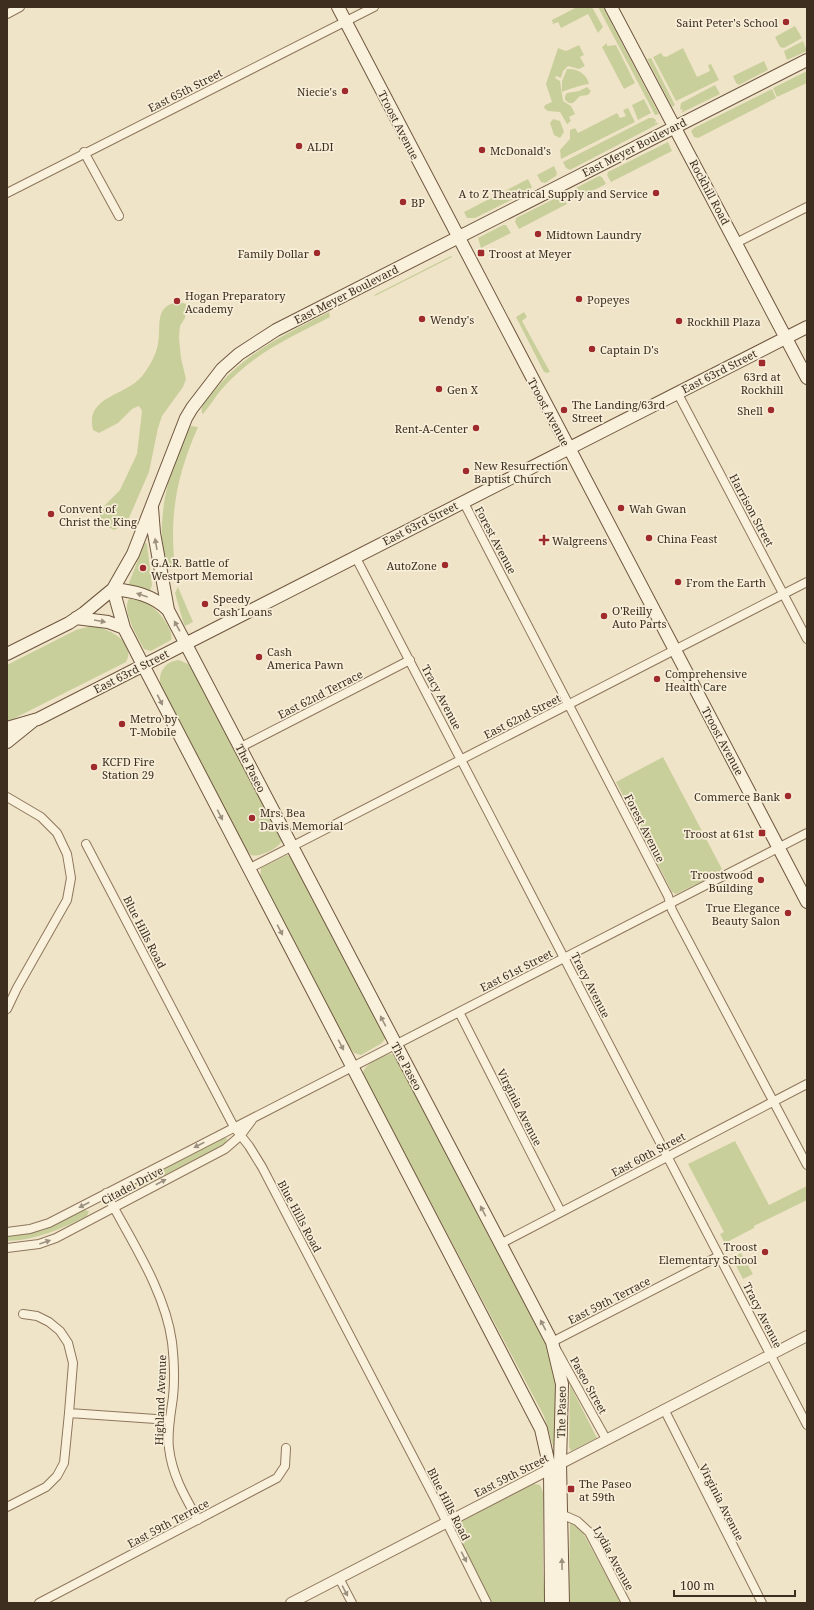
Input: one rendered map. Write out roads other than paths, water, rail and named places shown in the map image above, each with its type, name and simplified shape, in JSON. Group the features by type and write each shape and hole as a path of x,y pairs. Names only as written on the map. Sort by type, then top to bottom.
{"main road":[{"name":"Troost Avenue","path":"338,7 457,237 807,902"},
{"name":"Rockhill Road","path":"611,7 807,378"},
{"name":"East Meyer Boulevard","path":"7,654 31,643 76,618 113,589 133,554 186,418 222,369 239,354 276,330 807,60"},
{"name":"East 63rd Street","path":"7,742 33,721 568,447 807,327"},
{"path":"152,505 154,533 168,610"},
{"name":"The Paseo","path":"551,1603 555,1466 562,1384 552,1342 168,610 159,601 130,591 113,589 124,628 142,665 541,1429 555,1466 561,1514 563,1603"},
{"path":"76,618 108,622 124,628"},
{"name":"East 63rd Street","path":"12,726 33,721"},
{"path":"7,732 12,726"}],"street":[{"path":"7,14 20,7"},
{"name":"East 65th Street","path":"7,193 84,152 374,7"},
{"path":"84,152 119,216"},
{"path":"736,243 807,207"},
{"name":"Harrison Street","path":"677,392 807,639"},
{"name":"Forest Avenue","path":"463,501 570,704 670,903 807,1165"},
{"name":"Tracy Avenue","path":"355,556 462,759 807,1425"},
{"name":"East 62nd Street","path":"248,869 807,582"},
{"name":"East 62nd Terrace","path":"240,746 410,660"},
{"path":"7,797 42,817 57,833 67,854 71,878 67,900 17,988 7,1009"},
{"name":"East 61st Street","path":"234,1127 807,833"},
{"name":"Blue Hills Road","path":"86,844 234,1127 249,1146 262,1167 447,1522 487,1603"},
{"name":"Virginia Avenue","path":"459,1012 561,1212"},
{"name":"East 60th Street","path":"500,1244 807,1084"},
{"name":"Citadel Drive","path":"7,1248 39,1244 56,1238 225,1148 240,1136 254,1117"},
{"name":"Citadel Drive","path":"7,1232 30,1229 49,1223 234,1127"},
{"name":"Highland Avenue","path":"106,1193 154,1285 168,1321 172,1342 174,1369 168,1447 172,1469 178,1484 198,1520"},
{"name":"East 59th Terrace","path":"552,1342 719,1256"},
{"path":"7,1507 46,1487 57,1476 64,1463 69,1413 73,1363 68,1343 60,1331 49,1322 37,1316 23,1314"},
{"name":"East 59th Street","path":"291,1603 807,1336"},
{"name":"Paseo Street","path":"552,1342 606,1439"},
{"name":"Virginia Avenue","path":"664,1410 762,1603"},
{"path":"69,1413 170,1420"},
{"name":"East 59th Terrace","path":"39,1603 277,1478 285,1466 287,1457 286,1448"},
{"name":"Lydia Avenue","path":"561,1514 577,1521 589,1532 626,1603"},
{"path":"339,1578 352,1603"}],"place":[{"name":"Saint Peter's School","path":"786,22"},
{"name":"Niecie's","path":"345,91"},
{"name":"ALDI","path":"299,146"},
{"name":"McDonald's","path":"482,150"},
{"name":"A to Z Theatrical Supply and Service","path":"656,193"},
{"name":"BP","path":"403,202"},
{"name":"Midtown Laundry","path":"538,234"},
{"name":"Family Dollar","path":"317,253"},
{"name":"Troost at Meyer","path":"481,253"},
{"name":"Popeyes","path":"579,299"},
{"name":"Hogan Preparatory Academy","path":"177,301"},
{"name":"Wendy's","path":"422,319"},
{"name":"Rockhill Plaza","path":"679,321"},
{"name":"Captain D's","path":"592,349"},
{"name":"63rd at Rockhill","path":"762,363"},
{"name":"Gen X","path":"439,389"},
{"name":"The Landing/63rd Street","path":"564,410"},
{"name":"Shell","path":"771,410"},
{"name":"Rent-A-Center","path":"476,428"},
{"name":"New Resurrection Baptist Church","path":"466,471"},
{"name":"Wah Gwan","path":"621,508"},
{"name":"Convent of Christ the King","path":"51,514"},
{"name":"China Feast","path":"649,538"},
{"name":"Walgreens","path":"544,540"},
{"name":"AutoZone","path":"445,565"},
{"name":"G.A.R. Battle of Westport Memorial","path":"143,568"},
{"name":"From the Earth","path":"678,582"},
{"name":"Speedy Cash Loans","path":"205,604"},
{"name":"O'Reilly Auto Parts","path":"604,616"},
{"name":"Cash America Pawn","path":"259,657"},
{"name":"Comprehensive Health Care","path":"657,679"},
{"name":"Metro by T-Mobile","path":"122,724"},
{"name":"KCFD Fire Station 29","path":"94,767"},
{"name":"Commerce Bank","path":"788,796"},
{"name":"Mrs. Bea Davis Memorial","path":"252,818"},
{"name":"Troost at 61st","path":"762,833"},
{"name":"Troostwood Building","path":"761,880"},
{"name":"True Elegance Beauty Salon","path":"788,913"},
{"name":"Troost Elementary School","path":"765,1252"},
{"name":"The Paseo at 59th","path":"571,1489"}]}
